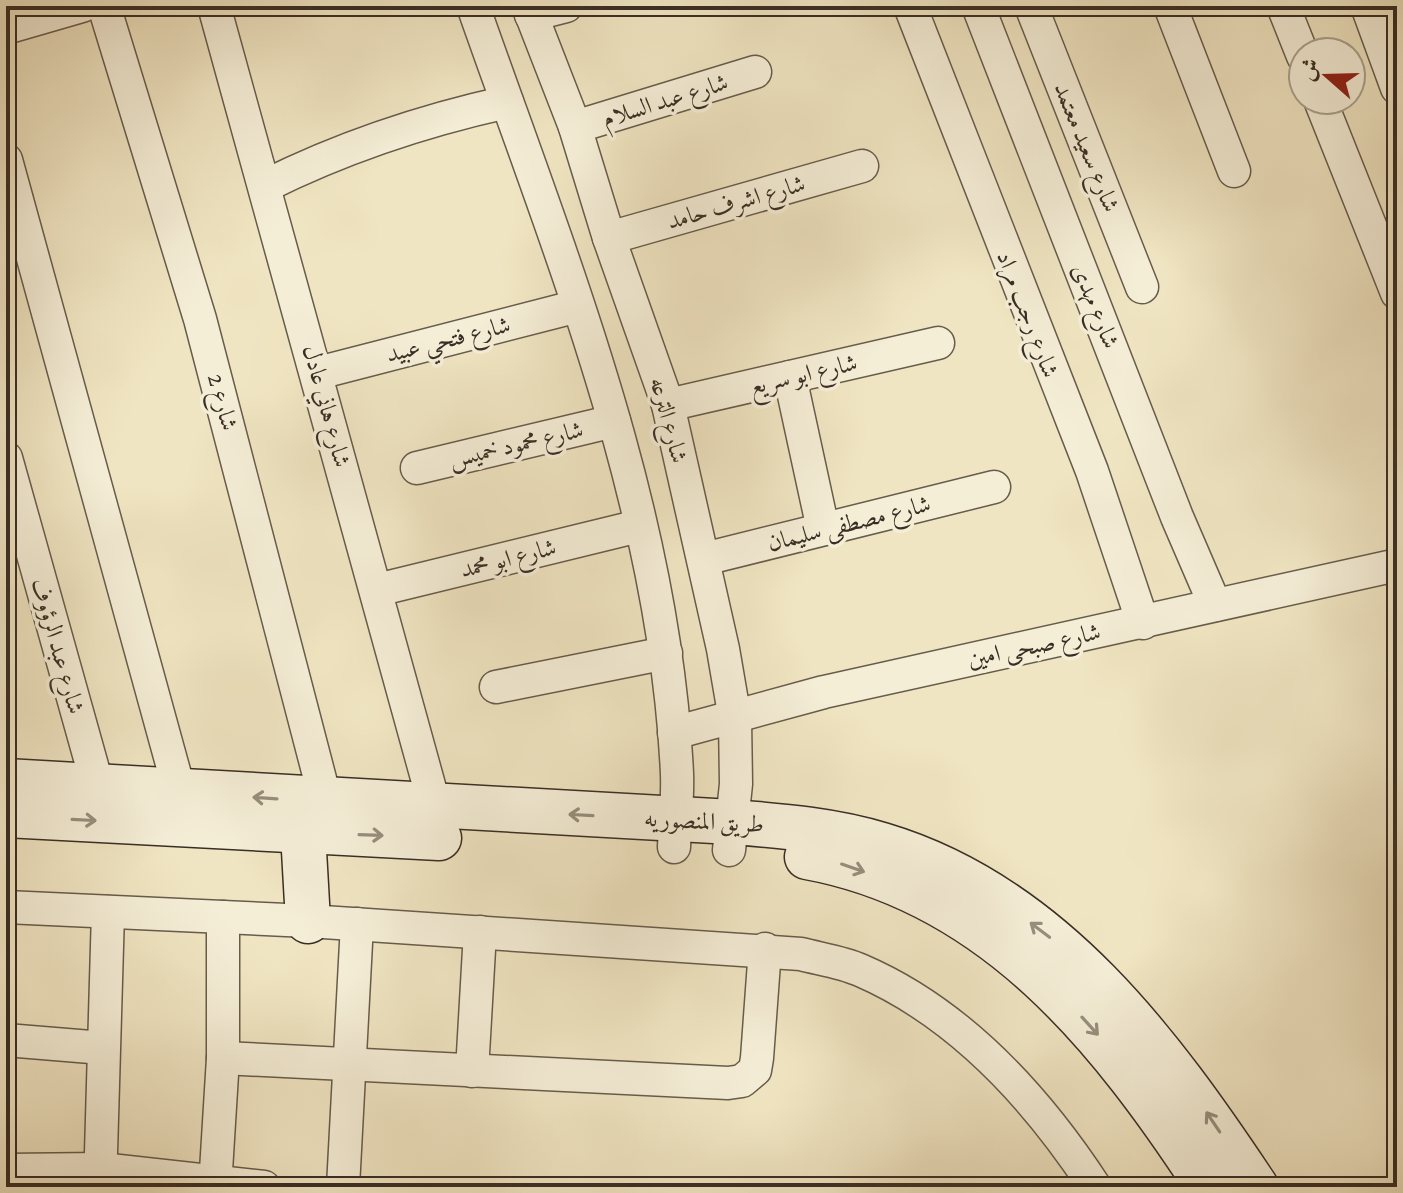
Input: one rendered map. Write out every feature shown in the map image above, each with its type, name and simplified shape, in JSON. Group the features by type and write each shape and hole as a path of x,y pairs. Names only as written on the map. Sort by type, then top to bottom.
{"main road":[{"name":"طريق المنصوريه","path":"6,781 180,793 314,818 435,807 674,833"},
{"name":"طريق المنصوريه","path":"6,815 314,818 730,836 791,827 881,844 926,860 1012,909 1051,938 1119,1001 1197,1097 1256,1187"},
{"path":"308,921 314,818"},
{"name":"طريق المنصوريه","path":"730,836 790,854 835,862 881,878 975,927 1054,988 1090,1024 1163,1117 1208,1187"}],"street":[{"path":"6,28 82,6"},
{"name":"شارع 2","path":"104,6 200,319 314,818"},
{"name":"شارع هاني عادل","path":"214,6 318,373 435,807"},
{"path":"473,6 578,306 614,421 666,653 678,776 674,833"},
{"path":"530,11 566,6"},
{"name":"شارع رجب مراد","path":"910,6 1092,471 1143,623"},
{"name":"شارع مهدى","path":"978,6 1177,517 1215,605"},
{"name":"شارع سعيد معتمد","path":"1031,6 1142,287"},
{"path":"1170,6 1234,171"},
{"path":"1283,6 1295,36"},
{"path":"1367,6 1397,88"},
{"name":"شارع الترعه","path":"530,11 575,127 609,238 668,405 704,559 735,719 730,836"},
{"name":"شارع عبد السلام","path":"575,127 755,72"},
{"path":"265,186 322,158 382,135 507,102"},
{"path":"1326,116 1397,293"},
{"path":"6,160 180,793"},
{"name":"شارع اشرف حامد","path":"609,238 862,166"},
{"name":"شارع فتحي عبيد","path":"318,373 578,306"},
{"name":"شارع ابو سريع","path":"668,405 938,343"},
{"path":"790,377 823,529"},
{"name":"شارع محمود خميس","path":"417,468 614,421"},
{"name":"شارع عبد الرؤوف","path":"6,458 98,787"},
{"name":"شارع مصطفى سليمان","path":"704,559 994,487"},
{"name":"شارع ابو محمد","path":"377,590 639,526"},
{"name":"شارع صبحى امين","path":"674,733 735,719 824,692 1397,565"},
{"path":"496,687 666,653"},
{"path":"6,907 308,921 765,949 857,969 912,996 950,1021 1050,1122 1095,1187"},
{"path":"100,1178 108,912"},
{"path":"215,1184 223,1058 223,917"},
{"path":"343,1187 352,1065 357,924"},
{"path":"472,1071 480,932"},
{"path":"223,1058 728,1083 742,1081 755,1070 765,949"},
{"path":"6,1040 103,1048"},
{"path":"6,1170 264,1187"}]}
